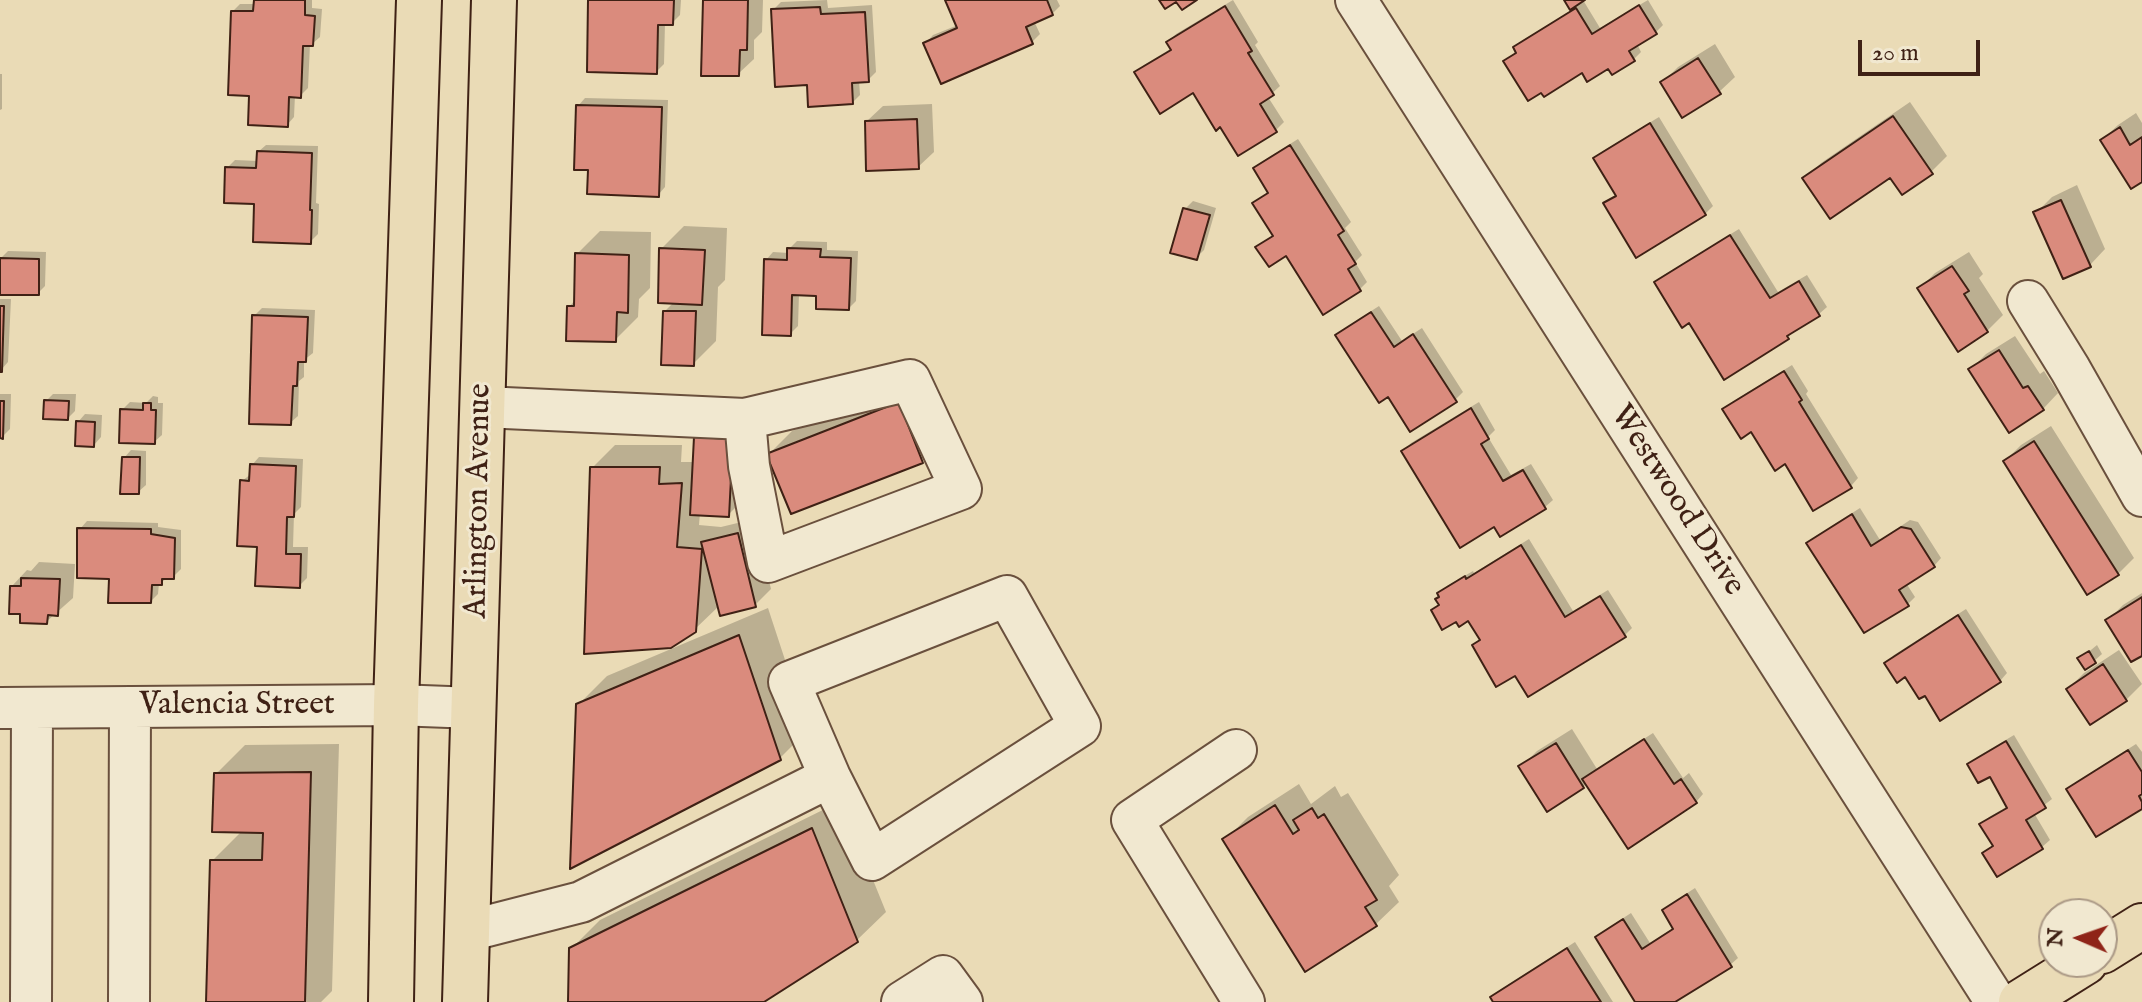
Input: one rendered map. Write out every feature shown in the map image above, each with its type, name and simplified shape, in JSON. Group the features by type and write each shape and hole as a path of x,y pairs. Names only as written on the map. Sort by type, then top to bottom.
{"main road":[{"path":"391,1002 396,705 419,0"},
{"name":"Arlington Avenue","path":"465,1002 494,0"},
{"path":"2118,941 2142,926"},
{"path":"2021,1002 2059,978"}],"street":[{"name":"Westwood Drive","path":"1356,0 1996,1002"},
{"path":"2028,301 2142,496"},
{"path":"483,407 745,419 910,380 961,489 768,562 749,466 745,419"},
{"path":"1007,596 1080,726 872,860 830,777 789,682 1007,596"},
{"name":"Valencia Street","path":"16,708 396,705 475,708"},
{"path":"129,1002 130,707"},
{"path":"16,708 31,1002"},
{"path":"1236,750 1132,820 1244,1002"},
{"path":"468,931 581,902 830,777"},
{"path":"902,1002 943,976 962,1002"}],"building":[{"path":"254,0 305,0 305,15 315,16 313,46 303,46 301,98 289,97 288,127 248,125 249,96 228,95 231,11 253,11"},
{"path":"588,0 674,0 673,25 658,25 657,74 587,72"},
{"path":"703,0 748,0 747,50 740,50 739,76 701,76"},
{"path":"945,0 1047,0 1053,15 1026,27 1033,44 941,84 923,43 957,28"},
{"path":"1159,0 1197,0 1182,10 1176,2 1165,9"},
{"path":"1564,0 1585,0 1570,10"},
{"path":"1639,5 1657,34 1629,51 1635,61 1612,75 1608,69 1587,82 1582,73 1544,97 1541,93 1528,101 1503,61 1516,53 1513,47 1576,8 1592,34"},
{"path":"1225,6 1252,51 1248,53 1274,95 1260,104 1277,132 1238,156 1220,127 1216,131 1193,93 1160,114 1134,72 1171,50 1166,42"},
{"path":"820,7 821,14 865,12 869,82 852,83 853,104 808,107 807,85 775,87 771,9"},
{"path":"1698,58 1721,94 1682,118 1660,82"},
{"path":"576,105 662,107 659,197 587,194 588,170 574,170"},
{"path":"1893,116 1933,174 1902,195 1890,178 1830,219 1802,178"},
{"path":"917,119 919,169 866,171 865,121"},
{"path":"1650,123 1706,215 1636,258 1603,203 1616,196 1593,158"},
{"path":"2120,127 2130,145 2142,137 2142,182 2131,189 2100,140"},
{"path":"1290,145 1344,231 1338,235 1356,264 1348,269 1361,291 1323,315 1286,256 1269,267 1255,247 1273,236 1252,203 1268,193 1253,168"},
{"path":"257,151 312,153 311,244 253,242 254,204 224,203 225,167 256,168"},
{"path":"2061,200 2091,267 2063,279 2033,212"},
{"path":"1183,208 1210,215 1197,260 1170,253"},
{"path":"1730,235 1770,298 1799,281 1820,316 1724,380 1689,323 1682,328 1654,282"},
{"path":"659,248 705,250 702,305 658,303"},
{"path":"787,248 821,249 820,257 851,258 849,310 816,309 816,296 792,295 791,336 762,335 764,259 787,260"},
{"path":"575,253 629,255 628,313 617,312 616,342 566,341 567,306 574,306"},
{"path":"0,258 39,259 39,295 0,295"},
{"path":"1952,266 1969,291 1964,294 1988,332 1958,352 1917,288"},
{"path":"0,306 4,306 2,372 0,372"},
{"path":"663,311 696,311 694,366 661,365"},
{"path":"1371,312 1394,347 1413,334 1457,402 1410,432 1388,397 1379,403 1335,335"},
{"path":"252,315 308,317 306,362 298,362 291,425 249,424"},
{"path":"1999,350 2023,388 2028,386 2044,410 2009,433 1968,369"},
{"path":"1784,371 1802,400 1799,402 1852,488 1813,511 1785,464 1775,471 1751,432 1741,439 1722,409"},
{"path":"44,400 69,401 68,420 43,419"},
{"path":"0,401 4,401 3,439 0,438"},
{"path":"899,402 923,463 791,514 766,454"},
{"path":"143,403 151,403 151,410 156,410 155,444 119,443 120,409 143,410"},
{"path":"1471,408 1489,439 1481,444 1503,481 1523,470 1546,509 1500,537 1494,527 1460,548 1401,451"},
{"path":"76,421 95,422 94,447 75,446"},
{"path":"694,437 733,439 729,517 690,515"},
{"path":"2034,441 2119,575 2087,595 2003,461"},
{"path":"122,457 140,457 139,494 120,494"},
{"path":"250,464 296,466 294,517 287,517 286,554 301,554 300,588 255,586 257,547 237,546 240,480 249,481"},
{"path":"590,467 660,467 659,484 682,483 677,547 702,549 696,632 671,648 584,654"},
{"path":"1852,514 1871,546 1901,527 1911,529 1935,567 1899,590 1909,606 1864,633 1806,543"},
{"path":"77,528 151,529 151,534 175,538 174,579 162,579 162,585 152,585 151,603 108,603 109,579 77,578"},
{"path":"738,533 756,607 720,616 701,542"},
{"path":"1521,545 1565,617 1600,596 1626,637 1528,697 1515,676 1496,687 1472,645 1480,640 1468,621 1459,627 1456,622 1442,630 1431,610 1439,605 1435,599 1439,597 1437,593"},
{"path":"21,578 60,579 58,616 48,615 47,624 20,623 20,614 9,614 10,586 21,586"},
{"path":"2142,597 2142,656 2131,662 2105,620"},
{"path":"1958,615 2001,682 1940,721 1925,696 1919,699 1905,677 1897,683 1884,663"},
{"path":"739,635 781,760 570,869 576,704"},
{"path":"2089,651 2096,663 2085,670 2077,658"},
{"path":"2103,664 2127,701 2090,725 2066,689"},
{"path":"1644,739 1674,784 1681,779 1697,803 1628,849 1582,779"},
{"path":"2006,741 2046,808 2026,820 2043,849 1997,877 1982,853 1993,846 1979,824 2007,808 1990,777 1978,783 1967,764"},
{"path":"1556,743 1584,788 1547,812 1518,766"},
{"path":"2128,750 2142,772 2142,794 2139,796 2142,809 2096,837 2066,789"},
{"path":"311,772 305,1002 206,1002 210,860 262,860 263,833 212,832 214,773"},
{"path":"1275,805 1293,834 1299,830 1293,820 1312,808 1318,818 1324,814 1377,900 1365,907 1377,926 1305,972 1222,839"},
{"path":"812,828 858,942 764,1002 568,1002 569,948"},
{"path":"1687,894 1732,967 1675,1002 1635,1002 1595,937 1623,919 1642,949 1673,929 1662,910"},
{"path":"1567,948 1601,1002 1493,1002 1490,997"}]}
